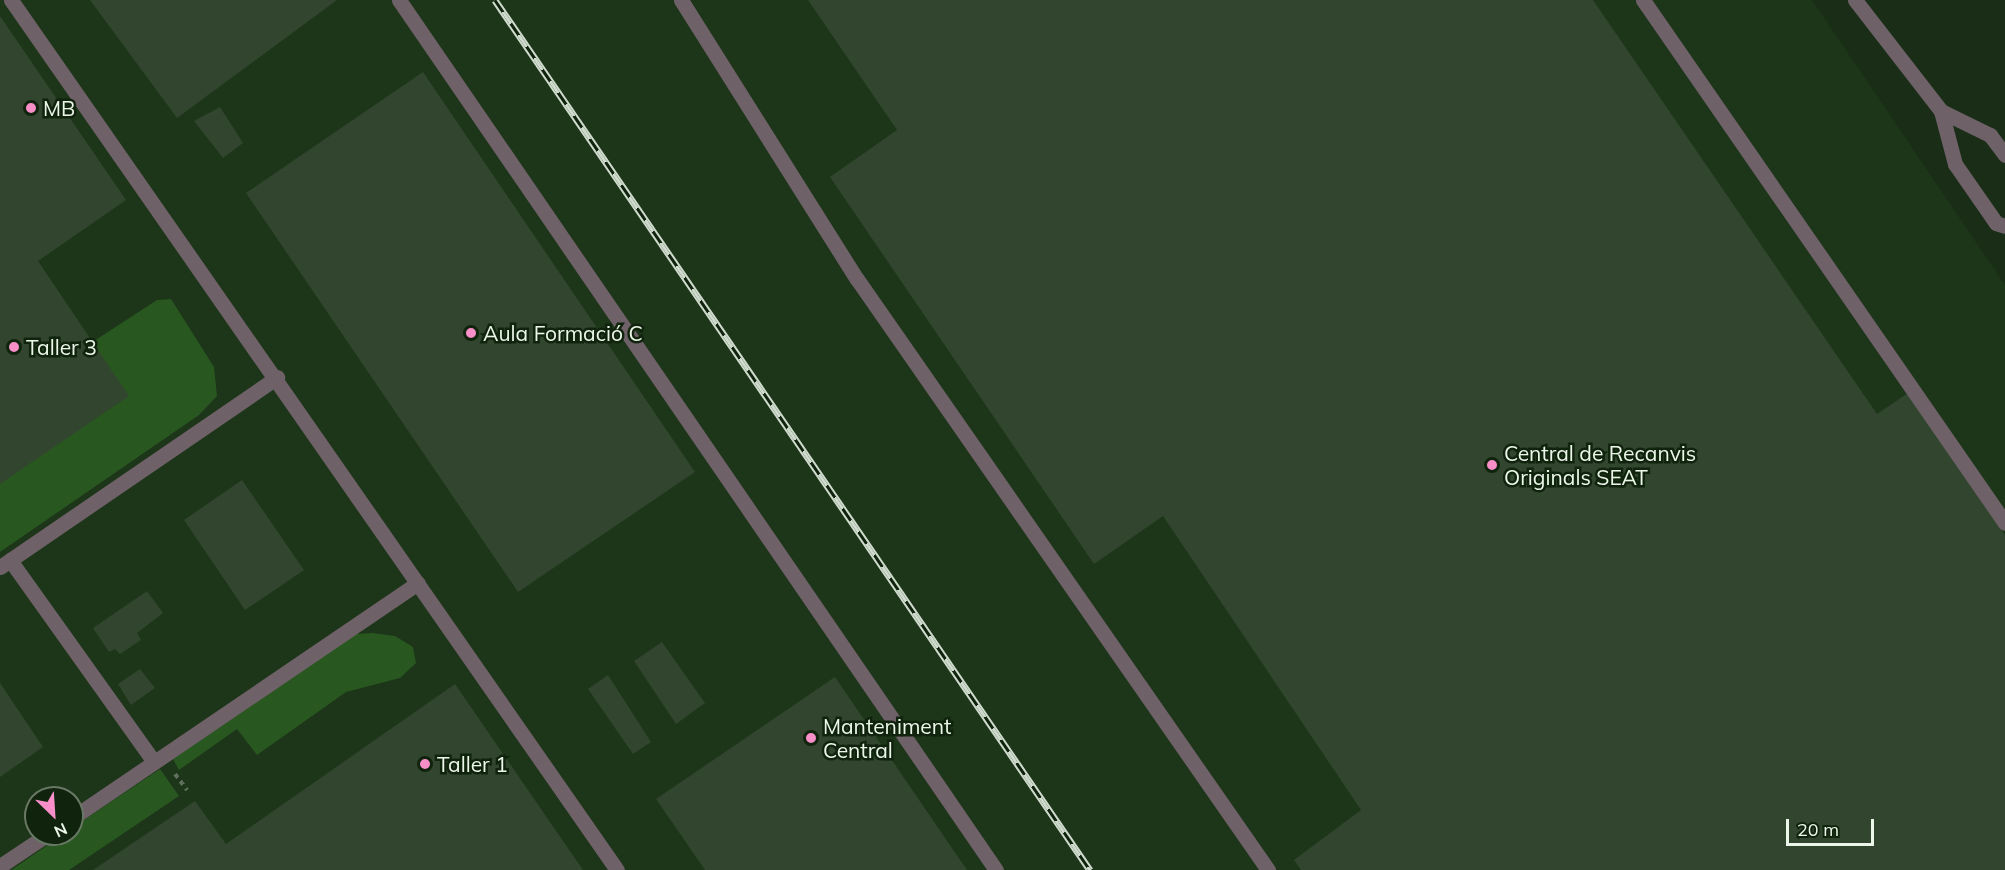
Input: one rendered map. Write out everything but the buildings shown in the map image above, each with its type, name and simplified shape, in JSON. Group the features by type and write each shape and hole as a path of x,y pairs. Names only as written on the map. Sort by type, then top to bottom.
{"lane":[{"path":"11,0 277,377 617,870"},
{"path":"399,0 996,870"},
{"path":"681,0 857,279 1268,870"},
{"path":"1643,0 2005,523"},
{"path":"1856,0 1941,111 1955,164 1996,223 2005,226"},
{"path":"1941,111 1990,135 2005,156"},
{"path":"154,762 5,564 277,377"},
{"path":"84,810 418,583"},
{"path":"0,866 30,846"}],"shaded area":[{"path":"0,0 1812,0 2005,285 2005,870 0,870"}],"green space":[{"path":"171,299 214,367 217,396 199,415 0,552 0,484 91,343 157,300"},
{"path":"372,633 395,636 413,647 416,663 400,678 346,692 257,755 237,729 179,770 173,759 356,634"},
{"path":"160,769 179,796 69,870 11,870 46,846 84,846 84,820"}],"railway":[{"path":"495,0 1090,870"}],"place":[{"name":"MB","path":"31,108"},
{"name":"Aula Formació C","path":"471,333"},
{"name":"Taller 3","path":"14,347"},
{"name":"Central de Recanvis Originals SEAT","path":"1492,465"},
{"name":"Manteniment Central","path":"811,738"},
{"name":"Taller 1","path":"425,764"}]}
